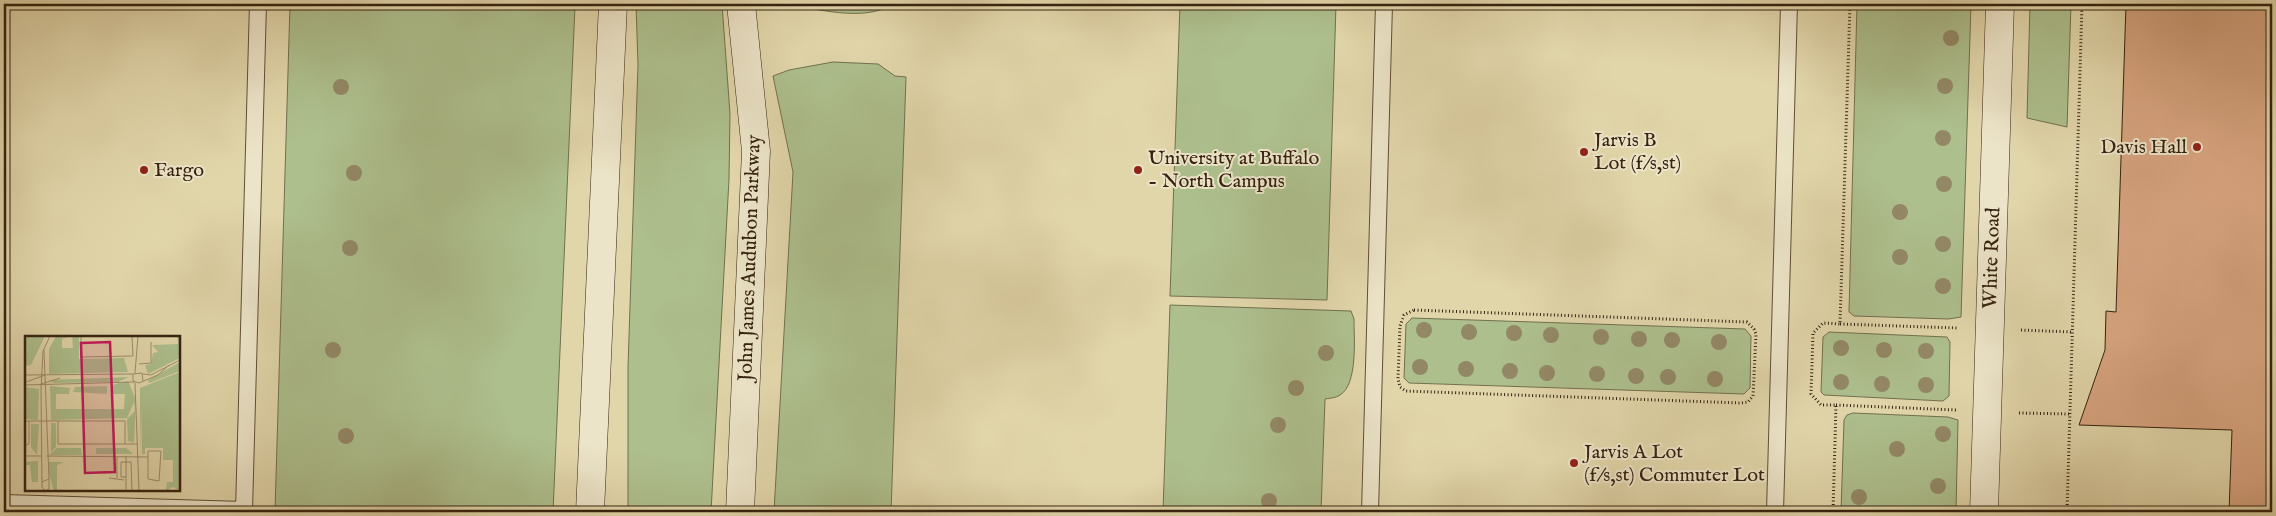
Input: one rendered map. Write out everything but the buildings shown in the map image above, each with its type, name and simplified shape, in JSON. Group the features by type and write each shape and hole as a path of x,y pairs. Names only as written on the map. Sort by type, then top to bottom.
{"main road":[{"path":"590,512 613,4"},
{"name":"John James Audubon Parkway","path":"740,512 756,151 741,4"},
{"name":"White Road","path":"1984,512 2000,4"}],"lane":[{"path":"4,503 244,510 258,4"},
{"path":"1370,512 1384,4"},
{"path":"1775,512 1789,4"}],"path":[{"path":"1840,324 1850,4"},
{"path":"2067,512 2082,4"},
{"path":"1414,310 1747,322 1756,334 1754,392 1751,400 1741,403 1410,392 1402,389 1398,384 1401,320 1404,315 1414,310"},
{"path":"2070,414 1821,405 1811,394 1813,333 1823,323 2072,332"},
{"path":"1833,512 1836,405"}],"green space":[{"path":"290,4 577,4 575,6 553,512 275,512"},
{"path":"636,4 722,4 730,114 729,179 711,512 628,512 628,367 638,65"},
{"path":"783,4 894,4 868,13 839,13"},
{"path":"1180,4 1336,4 1327,300 1170,296"},
{"path":"1857,4 1971,4 1961,317 1948,319 1854,316 1849,312"},
{"path":"2030,4 2071,4 2067,127 2027,118"},
{"path":"833,62 878,64 895,76 906,77 891,512 774,512 793,172 773,76 789,70"},
{"path":"1170,305 1351,311 1354,319 1354,360 1350,381 1340,395 1325,399 1321,512 1163,512"},
{"path":"1412,318 1745,329 1751,336 1750,388 1744,394 1409,383 1404,378 1406,324"},
{"path":"1829,332 1947,337 1950,342 1949,396 1943,401 1824,395 1821,392 1823,337"},
{"path":"1853,413 1948,417 1958,420 1956,512 1841,512 1844,420 1847,415"}],"place":[{"name":"Davis Hall","path":"2197,147"},
{"name":"Jarvis B Lot (f/s,st)","path":"1584,152"},
{"name":"Fargo","path":"144,170"},
{"name":"University at Buffalo - North Campus","path":"1138,170"},
{"name":"Jarvis A Lot (f/s,st) Commuter Lot","path":"1574,463"}]}
